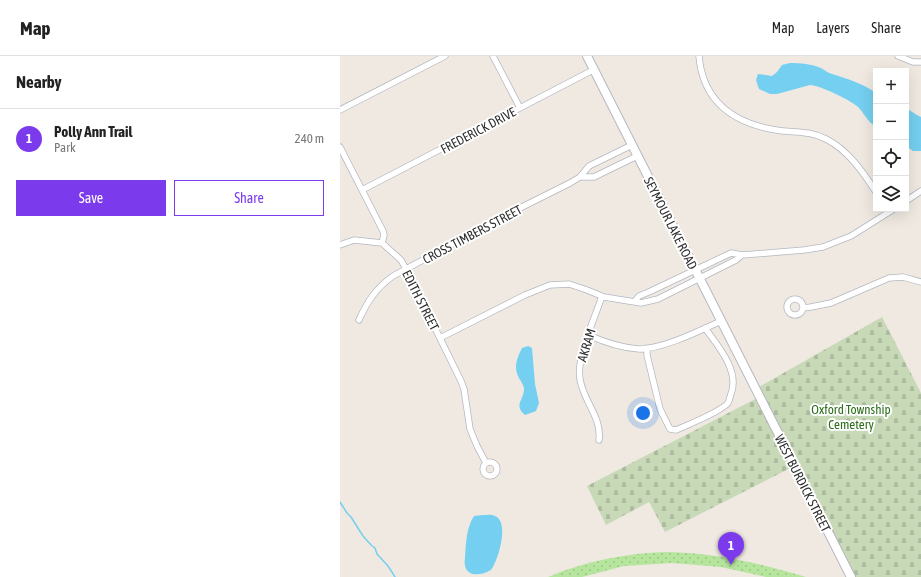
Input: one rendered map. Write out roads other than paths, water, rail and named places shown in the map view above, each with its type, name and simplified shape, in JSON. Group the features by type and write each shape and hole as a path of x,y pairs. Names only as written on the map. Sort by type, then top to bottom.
{"street":[{"path":"340,110 445,56"},
{"path":"493,56 520,108"},
{"name":"SEYMOUR LAKE ROAD","path":"587,56 756,389"},
{"path":"700,56 702,73 710,92 718,103 728,112 751,125 776,130 804,132 826,139 844,151 865,175 873,187"},
{"path":"898,56 913,62 921,62"},
{"name":"FREDERICK DRIVE","path":"362,190 594,70"},
{"name":"CROSS TIMBERS STREET","path":"358,320 375,291 383,283 406,269 580,177 589,166 632,145"},
{"path":"340,147 384,235 382,243 354,240 340,245"},
{"name":"CROSS TIMBERS STREET","path":"580,177 594,177 637,156"},
{"path":"909,198 921,190"},
{"path":"635,301 639,296 731,253 742,255 823,247 851,236 887,212"},
{"name":"EDITH STREET","path":"382,243 397,257 406,269 461,380 464,389 470,429 486,463"},
{"path":"440,338 525,295 550,285 569,284 602,296 641,303 658,299 736,260 742,255"},
{"path":"803,308 811,308 831,303 889,278 903,277 921,282"},
{"name":"AKRAM","path":"599,440 599,425 580,380 579,369 582,354 602,296"},
{"path":"588,335 626,347 647,348 662,345 721,321"},
{"path":"647,348 660,409 670,429 674,430 714,412 728,403 732,391 734,381 728,363 705,328"},
{"name":"WEST BURDICK STREET","path":"756,389 851,577"}],"water":[{"path":"790,63 806,64 821,68 831,74 860,84 873,91 873,125 856,105 828,90 810,85 777,94 770,94 759,89 756,80 758,74 772,76 782,65"},
{"path":"909,110 921,117 921,151 913,151 909,148"},
{"path":"528,346 532,348 535,384 539,403 536,411 525,415 519,405 524,389 517,374 516,366 517,359 522,348"},
{"path":"494,515 499,520 502,526 501,542 497,559 491,570 481,574 472,574 466,569 465,564 467,536 469,526 474,516"}],"waterway":[{"path":"340,502 363,536 375,548 377,554 388,566 395,577"}],"place":[{"name":"Polly Ann Trail","path":"731,565"}],"park label":[{"name":"Oxford Township Cemetery","path":"851,416"}]}
